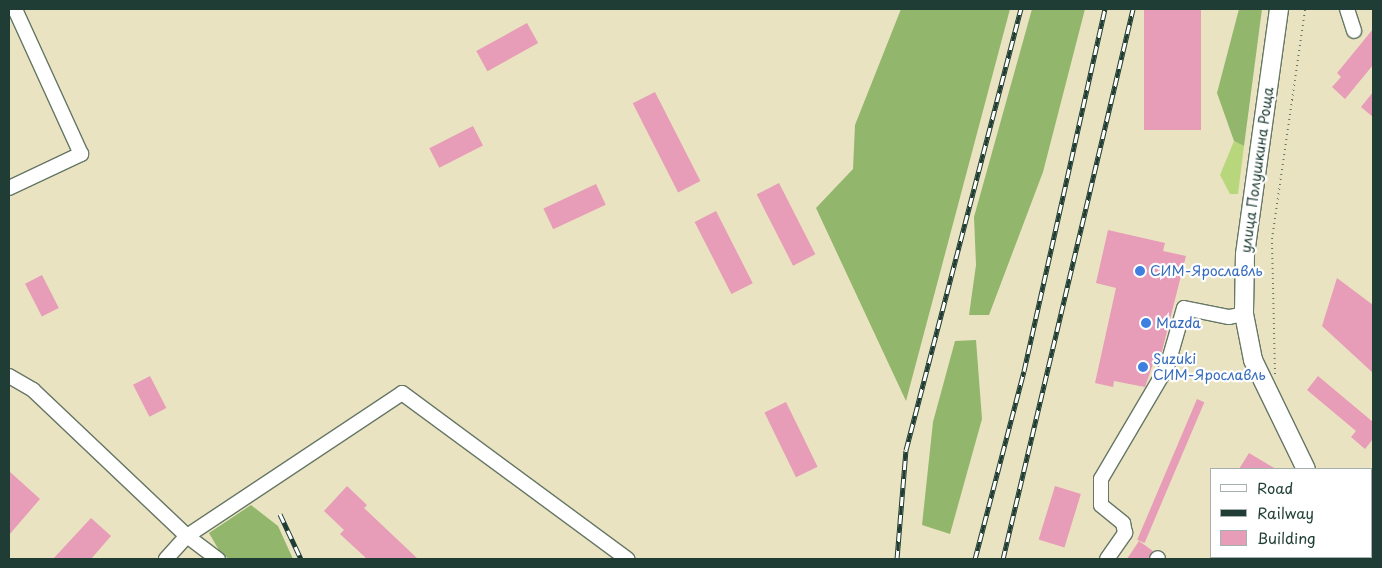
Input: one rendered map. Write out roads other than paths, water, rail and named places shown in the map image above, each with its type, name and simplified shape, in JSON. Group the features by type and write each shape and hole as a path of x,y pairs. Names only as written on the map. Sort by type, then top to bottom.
{"main road":[{"name":"улица Полушкина Роща","path":"1279,9 1246,254 1244,314 1253,360 1306,468"}],"street":[{"path":"9,188 81,154 15,9"},
{"path":"1347,9 1354,31"},
{"path":"1107,559 1125,533 1123,523 1101,505 1100,479 1167,367 1184,308 1230,317 1244,314"},
{"path":"9,376 33,390 187,536 218,559"},
{"path":"166,559 187,536 402,393 627,559"}],"railway":[{"path":"897,559 906,450 1021,9"},
{"path":"975,559 1024,371 1105,9"},
{"path":"1003,559 1133,9"},
{"path":"280,514 301,559"}],"place":[{"name":"СИМ-Ярославль","path":"1140,271"},
{"name":"Mazda","path":"1146,323"},
{"name":"Suzuki СИМ-Ярославль","path":"1143,367"}]}
